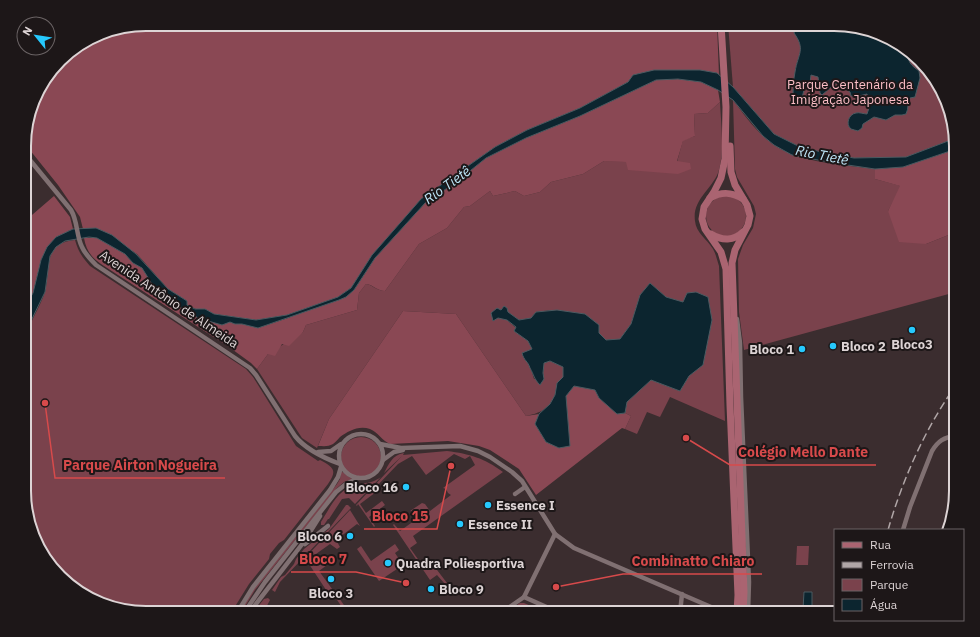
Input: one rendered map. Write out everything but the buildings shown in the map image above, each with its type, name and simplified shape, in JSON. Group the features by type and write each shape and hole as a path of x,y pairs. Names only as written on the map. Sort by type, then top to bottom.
{"main road":[{"path":"722,31 727,69"},
{"path":"726,31 731,172 735,185 744,199 750,216 748,225 735,250 732,263 743,606"},
{"path":"728,107 723,171 718,186 704,207 702,219 705,229 721,252 726,269 737,606"},
{"path":"709,198 720,193 732,193 744,199"},
{"path":"709,233 720,239 725,239 737,237 745,230"}],"street":[{"name":"Avenida Antônio de Almeida","path":"31,161 71,210 76,220 80,242 86,254 96,265 250,368 295,436 304,446 341,466 348,474 358,478"},
{"path":"732,274 740,343 749,582 748,606"},
{"path":"316,452 331,451 353,435 365,434 371,436 380,444 396,448 460,446 474,450 490,457 512,472 526,487 555,534 574,548 709,606"},
{"path":"903,529 910,507 932,451 939,441 949,438"},
{"path":"241,606 253,587 330,490 338,477 341,466 339,453 343,442"},
{"path":"249,606 324,507 341,488 358,478 371,476 377,472 383,460 380,444"},
{"path":"383,460 394,452 408,448"},
{"path":"515,494 526,487"},
{"path":"254,606 296,552 317,521 324,507"},
{"path":"296,552 328,526 319,528 317,526 317,521"},
{"path":"511,606 524,597 555,534"},
{"path":"681,606 682,594"},
{"path":"524,597 544,606"}],"green space":[{"name":"Parque Centenário da Imigração Japonesa","path":"729,31 834,31 864,35 898,50 925,76 934,88 940,102 947,124 949,141 906,157 854,158 821,152 796,145 774,134 733,87"},
{"path":"733,100 763,136 774,145 785,151 797,156 823,162 875,169 875,179 901,186 888,211 926,244 949,235 949,294 744,350 739,312 738,259 743,245 753,228 756,214 754,206 737,177 735,169"},
{"path":"720,102 722,138 720,165 715,179 696,207 695,221 697,229 711,245 719,266 725,421 670,397 660,417 647,412 637,434 625,429 631,416 625,413 627,402 651,380 680,391 689,376 702,365 683,303 666,297 650,283 640,295 631,324 620,339 606,341 577,318 564,312 536,312 531,318 519,320 507,312 498,318 507,320 516,328 514,331 528,341 532,349 530,366 534,379 544,379 544,363 550,361 563,367 563,377 553,399 547,407 540,412 526,416 456,314 403,311 329,419 317,448 302,438 257,369 268,354 303,332 306,325 357,310 359,293 366,284 385,291 419,244 447,228 464,207 470,206 490,191 493,196 515,191 524,196 540,192 551,182 583,174 604,161 677,162 683,140 695,136 694,114 708,113"},
{"path":"722,196 730,196 737,199 743,205 746,216 743,227 737,233 730,236 722,236 715,233 709,227 706,220 706,212 709,205 715,199"},
{"path":"75,240 81,254 90,266 246,369 253,377 296,446 333,469 333,475 328,484 284,540 279,543 270,554 269,559 249,584 235,606 146,606 116,602 82,587 60,567 46,548 37,528 32,506 31,324 45,292 50,258 57,246 64,242"},
{"path":"365,437 372,440 378,446 381,457 380,465 372,474 365,477 357,477 350,474 342,465 341,453 344,446 353,438"},
{"path":"447,451 476,457 503,472 413,536 417,543 410,548 425,569 428,570 434,566 447,583 445,584 437,575 430,580 393,525 394,524 400,531 418,518 414,512 410,511 422,503 425,504 430,511 451,495 446,489 443,488 475,465 470,456 465,459 454,454 426,475 412,456 398,464 374,489 376,492 360,504 366,513 382,501 385,505 369,517 375,526 374,527 358,504 357,506 356,505 402,456 384,473 391,460 400,454"},
{"path":"341,471 352,479 344,482 337,488 255,590 245,606 243,606 254,589 340,479"},
{"path":"381,477 355,504 349,498 342,499 329,519 324,525 321,525 321,522 331,506 339,495 348,487 377,480"},
{"path":"346,505 351,508 280,582 275,592 272,590 281,577 285,575 294,564 304,549 329,529"},
{"path":"350,510 360,526 357,524 336,540 340,547 337,549 330,544 309,559 314,566 324,561 327,565 319,571 335,593 341,589 343,592 337,595 345,606 341,606 335,597 332,599 305,558"},
{"path":"395,544 399,550 395,553 403,565 379,581 357,549 361,546 371,561"},
{"path":"797,546 809,546 808,565 796,565"},
{"path":"268,598 270,600 267,606 258,606 264,599"},
{"path":"520,603 524,603 531,606 516,606"}],"shaded area":[{"path":"146,31 717,31 719,75 717,73 628,82 580,108 527,130 495,147 421,199 351,288 338,297 287,315 256,320 214,314 205,309 196,309 187,305 187,301 168,289 137,254 96,228 83,229 80,217 58,185 31,151 32,131 37,109 46,88 70,60 88,46 116,35"},
{"path":"678,79 701,82 718,90 720,102 708,113 694,114 695,136 683,141 677,161 690,163 691,169 678,174 628,170 626,162 604,161 583,174 551,182 540,192 524,196 515,191 493,196 490,191 470,206 464,207 447,228 419,244 385,291 366,284 359,293 357,310 306,325 303,332 289,346 282,344 275,356 268,354 257,369 229,347 94,259 86,246 84,238 97,238 125,254 133,263 143,268 152,284 174,304 185,309 198,318 242,324 258,328 288,318 354,290 375,258 426,202 455,183 486,158 526,138 580,116 656,80"},
{"path":"949,151 949,235 926,244 899,242 888,211 900,186 875,179 875,169 903,167"},
{"path":"54,196 70,217 73,229 68,231 41,260 31,296 31,216"},
{"path":"403,311 456,314 526,416 539,414 535,424 546,442 559,448 566,396 574,386 595,390 599,398 617,414 625,413 631,416 625,429 622,428 536,495 519,469 490,450 479,446 448,441 390,444 373,430 362,428 354,429 340,437 331,445 318,446 329,419"}],"water":[{"path":"795,31 849,32 878,40 898,50 908,58 910,63 919,71 920,78 915,97 910,98 909,100 906,114 895,115 886,120 874,117 863,124 862,128 858,131 852,129 848,125 851,115 857,113 867,114 869,108 867,94 851,96 850,92 836,83 822,95 820,93 818,77 811,75 810,83 804,90 802,98 799,102 793,100 794,79 800,52 800,44 794,33"},
{"name":"Rio Tietê","path":"654,70 700,70 717,73 733,87 774,134 796,145 821,152 854,158 906,157 949,141 949,151 903,167 875,169 792,155 774,145 763,136 733,100 718,90 701,82 678,79 656,80 580,116 526,138 486,158 455,183 426,202 375,258 354,290 346,297 339,300 258,328 230,322 222,325 198,318 185,309 174,304 152,284 142,268 133,263 125,254 97,238 89,237 65,241 56,247 50,256 45,292 31,321 31,296 41,260 47,247 56,237 73,229 96,228 112,235 136,254 168,289 187,301 187,305 195,309 205,309 214,314 256,320 287,315 338,297 351,288 372,255 421,199 495,147 527,130 580,108 628,82 633,75"},
{"path":"650,283 666,297 683,302 687,293 696,292 708,297 712,320 703,365 689,376 680,391 651,380 627,402 625,413 617,414 599,398 595,390 574,386 566,396 570,446 559,448 546,442 535,424 539,414 550,404 555,395 557,383 563,377 563,367 550,361 544,363 544,379 540,385 535,379 522,353 532,349 528,341 514,331 516,327 507,320 498,318 493,321 491,313 497,308 501,310 504,306 507,308 508,312 519,320 531,318 536,312 557,310 585,314 599,325 599,333 606,340 620,339 631,324 640,295"},
{"path":"804,592 812,592 812,606 803,606"}],"railway":[{"path":"888,529 916,454 934,419 949,396"}],"place":[{"name":"Bloco3","path":"912,330"},
{"name":"Bloco 2","path":"833,346"},
{"name":"Bloco 1","path":"802,349"},
{"name":"Parque Airton Nogueira","path":"45,403"},
{"name":"Colégio Mello Dante","path":"686,438"},
{"name":"Bloco 15","path":"451,466"},
{"name":"Bloco 16","path":"406,487"},
{"name":"Essence I","path":"488,505"},
{"name":"Essence II","path":"460,524"},
{"name":"Bloco 6","path":"350,536"},
{"name":"Quadra Poliesportiva","path":"388,563"},
{"name":"Bloco 3","path":"331,579"},
{"name":"Bloco 7","path":"406,583"},
{"name":"Combinatto Chiaro","path":"556,587"},
{"name":"Bloco 9","path":"431,589"}]}
